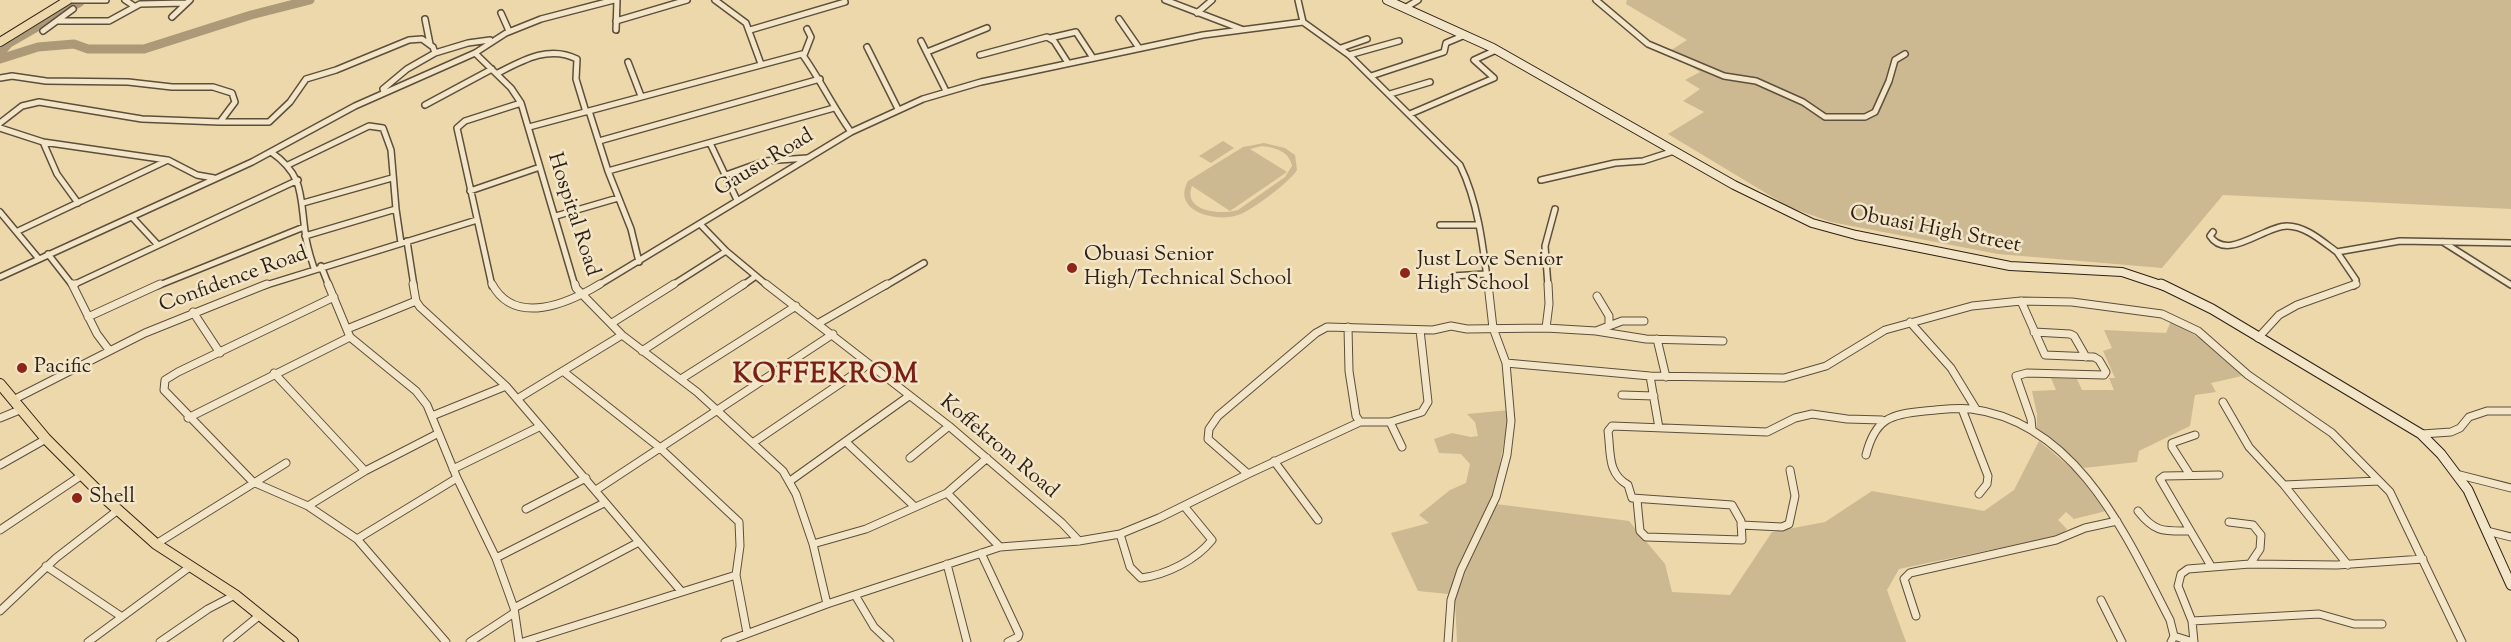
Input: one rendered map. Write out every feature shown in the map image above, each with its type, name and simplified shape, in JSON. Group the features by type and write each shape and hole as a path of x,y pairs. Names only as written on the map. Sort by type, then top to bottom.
{"main road":[{"path":"0,42 68,0"},
{"path":"0,384 46,439 156,544 235,595 293,642"}],"street":[{"path":"68,0 106,0"},
{"path":"125,0 134,6"},
{"path":"0,277 271,152 384,92 475,52 490,40 509,30 616,0 616,30"},
{"path":"616,21 687,0"},
{"path":"715,0 745,21 760,64"},
{"path":"1165,0 1242,29"},
{"path":"1197,13 1212,0"},
{"path":"1298,0 1303,22 1341,48 1460,165 1467,179 1479,225 1493,328 1506,363 1511,421 1507,455 1496,497 1451,600 1448,642"},
{"name":"Obuasi High Street","path":"1387,0 1496,50 1744,190 1812,223 1856,235 2010,266 2122,272 2169,287 2212,309 2421,434 2468,490 2511,585"},
{"path":"1405,8 1418,0"},
{"path":"1596,0 1648,44 1724,75 1756,81 1803,102 1825,117 1865,117 1875,112 1889,81 1895,60 1905,54"},
{"path":"58,21 109,21 134,6 188,2"},
{"path":"172,17 188,2"},
{"path":"750,30 845,2"},
{"path":"43,31 73,9"},
{"path":"501,13 509,30"},
{"path":"1119,19 1139,48"},
{"path":"425,20 430,44"},
{"name":"Gausu Road","path":"521,103 465,121 457,128 492,286 499,297 507,303 522,307 549,307 583,294 851,132 898,109 946,91 1068,63 1242,29 1303,22"},
{"path":"927,52 987,28"},
{"path":"804,55 811,37 807,29"},
{"path":"980,55 1042,37 1050,38 1076,32 1093,58"},
{"path":"1371,76 1444,52 1446,43 1465,35"},
{"path":"1050,38 1068,63"},
{"path":"0,123 24,106 39,103 57,104 95,113 156,120 269,122 290,102 306,79 409,40 422,39 435,49 435,52"},
{"path":"1341,48 1367,39"},
{"path":"384,92 383,89 407,69 431,57 435,52 490,40"},
{"path":"921,41 946,91"},
{"path":"1349,56 1399,41"},
{"path":"867,47 898,109"},
{"path":"1410,114 1494,78 1474,60 1496,50"},
{"name":"Hospital Road","path":"475,52 515,90 521,103 576,286 622,335 681,379 754,442 790,481 813,544 827,604"},
{"path":"425,105 495,71 543,54 560,52 577,59 576,79 631,230 639,261"},
{"path":"529,127 798,54 804,55 820,79 834,108 851,132"},
{"path":"628,62 641,96"},
{"path":"0,78 12,76 46,81 103,81 226,89 232,93 235,102 220,122"},
{"path":"599,141 820,79"},
{"path":"1390,94 1430,82"},
{"path":"608,171 834,108"},
{"path":"288,165 359,130 380,126 386,132 389,140 396,209 417,301 428,316 506,386 681,591"},
{"path":"0,128 43,142 168,160 196,175 217,178"},
{"path":"43,142 49,162 78,203"},
{"path":"710,143 737,200"},
{"path":"1541,180 1615,163 1643,161 1674,151"},
{"path":"271,152 288,165 298,180 303,203 305,236 350,337 420,395 432,416 437,434 496,558 514,611 521,642 736,575"},
{"path":"726,176 765,161 807,158"},
{"path":"18,231 168,160"},
{"path":"470,191 540,167"},
{"path":"303,203 392,178"},
{"path":"73,285 298,180"},
{"path":"556,216 618,198"},
{"path":"305,236 396,209"},
{"path":"1546,328 1549,304 1545,246 1548,227 1556,209"},
{"path":"0,212 39,259"},
{"path":"132,217 157,244"},
{"name":"Confidence Road","path":"13,400 109,350 193,312 318,267 477,220"},
{"name":"Koffekrom Road","path":"700,224 726,251 756,276 819,322 868,364 949,426 1079,541"},
{"path":"1440,225 1479,225"},
{"path":"88,317 186,272 304,227"},
{"path":"2213,232 2210,236 2212,243 2233,245 2279,227 2291,227 2312,235 2337,252 2356,280 2356,285 2297,305 2279,315 2258,338"},
{"path":"2337,252 2400,241 2511,243"},
{"path":"2442,242 2511,285"},
{"path":"612,322 726,251"},
{"path":"48,254 73,285 88,317 109,350"},
{"path":"819,322 924,263"},
{"path":"1452,276 1485,274"},
{"path":"642,351 756,276"},
{"path":"1597,296 1609,316 1609,326"},
{"path":"334,297 165,380 164,390 188,418 253,482 308,506 357,539 446,642"},
{"path":"347,329 417,301"},
{"path":"1506,363 1666,377 1784,378 1826,366 1872,336 1910,322 1972,306 2021,301 2072,302 2162,314 2198,331 2248,375 2332,433 2390,492 2462,642"},
{"path":"2021,301 2045,355 2099,360 2106,375 2027,373 2016,376 2031,419 2032,429"},
{"path":"681,379 796,306"},
{"path":"193,312 220,353"},
{"path":"1596,331 1622,321 1644,321"},
{"path":"1910,322 1951,368 1976,409"},
{"path":"1248,474 1208,439 1207,433 1211,424 1244,393 1327,327 1420,330 1451,326 1546,328 1596,331 1657,339 1723,340"},
{"path":"1348,327 1350,371 1356,416 1360,422"},
{"path":"730,641 827,604 1000,547 1079,541 1120,534 1360,422 1390,422 1422,412 1428,402 1420,330"},
{"path":"2034,332 2070,334 2074,336 2086,357"},
{"path":"596,490 833,334"},
{"path":"517,399 622,335"},
{"path":"188,418 350,337"},
{"path":"1657,339 1666,377"},
{"path":"754,442 868,364"},
{"path":"564,372 659,447 739,522 740,546 736,575 747,633"},
{"path":"274,373 365,471"},
{"path":"1650,376 1659,428"},
{"path":"432,416 506,386"},
{"path":"1622,395 1654,396"},
{"path":"790,481 909,396"},
{"path":"2223,402 2232,423 2265,469 2284,485 2348,564"},
{"path":"0,418 22,409"},
{"path":"1962,409 1988,476 1987,484 1979,494"},
{"path":"1637,500 1641,531 1646,537 1742,540 1743,535 1736,508 1726,503 1637,500 1630,496 1628,486 1614,477 1608,431 1612,426 1767,432 1796,418 1812,414 1846,419 1882,420 1895,414 1913,411 1976,409 2016,421 2032,429 2084,474 2104,498 2117,521 2170,620 2173,639 2193,642 2192,621 2180,593 2181,574 2188,569 2250,564 2348,564 2423,559"},
{"path":"2421,434 2451,432 2460,428 2469,417 2487,411 2511,411"},
{"path":"1866,455 1874,431 1882,420"},
{"path":"1390,422 1402,447"},
{"path":"910,458 949,426"},
{"path":"453,469 539,427"},
{"path":"308,506 365,471 437,434"},
{"path":"2190,475 2172,447 2172,443 2195,435"},
{"path":"0,465 46,439"},
{"path":"846,442 915,507"},
{"path":"813,544 866,529 947,493 987,458"},
{"path":"1274,462 1318,520"},
{"path":"156,544 286,463"},
{"path":"1741,525 1782,527 1789,524 1795,496 1790,470"},
{"path":"2456,474 2511,488"},
{"path":"0,530 82,475"},
{"path":"2211,566 2160,479 2164,476 2219,475"},
{"path":"357,539 457,478"},
{"path":"526,509 586,478"},
{"path":"2284,485 2379,481"},
{"path":"947,493 1000,547"},
{"path":"496,558 604,503"},
{"path":"1120,534 1127,562 1136,575 1145,578 1175,568 1191,560 1212,540 1184,506"},
{"path":"0,611 46,566 118,510"},
{"path":"2138,511 2149,526 2158,531 2190,531"},
{"path":"1916,616 1904,579 1910,573 2056,540 2085,528 2117,521"},
{"path":"2229,522 2253,525 2260,532 2264,541 2263,548 2250,564"},
{"path":"2487,531 2511,537"},
{"path":"470,642 514,611 639,542"},
{"path":"981,553 1019,634 1015,640 1008,642"},
{"path":"946,564 967,642"},
{"path":"46,566 122,617"},
{"path":"88,642 191,566"},
{"path":"160,642 208,609 235,595"},
{"path":"855,595 874,627 890,642"},
{"path":"2102,600 2122,642"},
{"path":"2192,621 2319,614 2354,624 2382,624"},
{"path":"227,642 260,615"}],"shaded area":[{"path":"1627,0 2511,0 2511,209 2223,195 2162,268 1998,254 1831,222 1789,207 1668,134 1704,112 1683,101 1700,89 1685,80 1700,72 1668,52 1687,40 1626,4"},
{"path":"1223,141 1234,148 1211,163 1199,156"},
{"path":"1264,143 1285,148 1295,155 1297,170 1287,182 1270,195 1238,215 1208,216 1191,207 1184,191 1188,181 1243,147","holes":["1262,146 1277,149 1288,157 1292,166 1285,177 1238,210 1223,212 1205,210 1193,201 1190,195 1192,186 1230,211 1287,172 1250,149"]},
{"path":"2171,321 2198,337 2242,376 2211,383 2216,392 2195,395 2190,426 2139,451 2137,462 2084,468 2037,428 2037,414 2032,391 2056,390 2051,378 2077,379 2082,390 2114,390 2109,378 2115,378 2103,351 2112,348 2104,330 2166,333"},
{"path":"1510,410 1494,495 1448,594 1418,591 1391,533 1429,523 1419,515 1450,490 1466,483 1470,464 1461,454 1439,453 1434,439 1452,433 1478,436 1475,422 1467,414"},
{"path":"2039,441 2085,482 2106,511 2074,519 2066,512 2058,520 2067,529 2062,535 1899,569 1887,590 1906,642 1457,642 1455,599 1471,557 1496,504 1629,521 1665,564 1672,592 1730,595 1772,532 1825,522 1872,491 1984,511 2014,490"}],"waterway":[{"path":"0,59 38,47 74,44 88,49 144,49 251,15 310,0"},
{"path":"0,53 9,43 80,2"}],"place":[{"name":"Obuasi Senior High/Technical School","path":"1072,268"},
{"name":"Just Love Senior High School","path":"1405,273"},
{"name":"Pacific","path":"22,368"},
{"name":"Shell","path":"77,498"}],"district":[{"name":"KOFFEKROM","path":"826,377"}]}
